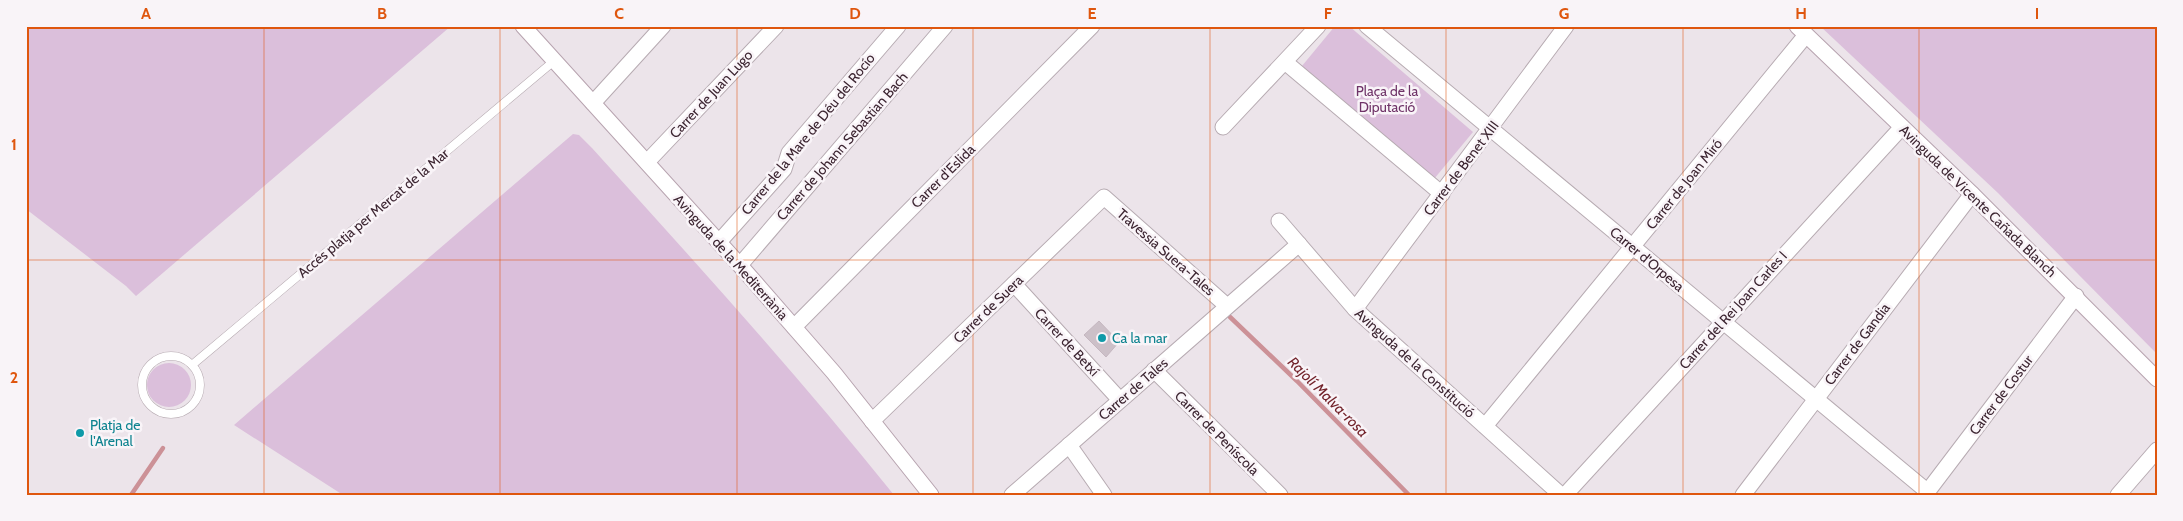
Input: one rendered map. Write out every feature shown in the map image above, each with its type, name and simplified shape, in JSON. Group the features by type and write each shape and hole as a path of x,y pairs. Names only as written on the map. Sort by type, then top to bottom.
{"street":[{"name":"Avinguda de la Mediterrània","path":"523,26 794,327 931,495"},
{"path":"592,103 663,26"},
{"name":"Carrer de Juan Lugo","path":"647,162 776,26"},
{"name":"Carrer de la Mare de Déu del Rocío","path":"719,242 784,169 790,153 898,26"},
{"name":"Carrer de Johann Sebastian Bach","path":"740,265 945,26"},
{"name":"Carrer d'Eslida","path":"794,327 1092,26"},
{"path":"1223,127 1318,26"},
{"name":"Carrer d'Orpesa","path":"1366,26 1723,321 1927,493"},
{"name":"Carrer de Benet XIII","path":"1355,309 1566,26"},
{"name":"Avinguda de Vicente Cañada Blanch","path":"1801,31 1972,194 2157,379"},
{"name":"Carrer de Joan Miró","path":"1485,426 1633,247 1801,31"},
{"path":"1285,62 1442,194"},
{"name":"Carrer del Rei Joan Carles I","path":"1563,495 1902,127"},
{"name":"Carrer de Gandia","path":"1743,495 1972,194"},
{"name":"Carrer de Suera","path":"872,421 1104,197"},
{"name":"Travessia Suera-Tales","path":"1104,197 1228,306"},
{"name":"Avinguda de la Constitució","path":"1279,221 1355,309 1563,495"},
{"name":"Carrer de Tales","path":"1012,495 1299,244"},
{"name":"Carrer de Betxí","path":"1014,284 1120,400"},
{"name":"Carrer de Costur","path":"1927,493 2076,296"},
{"name":"Carrer de Peníscola","path":"1154,370 1280,495"},
{"path":"1069,445 1104,495"},
{"path":"2118,495 2157,450"}],"lane":[{"name":"Accés platja per Mercat de la Mar","path":"192,365 554,60"},
{"path":"171,356 183,358 192,365 198,375 200,386 197,397 191,406 182,412 171,414 160,412 151,406 144,397 142,386 143,374 150,364 159,358 171,356"}],"green space":[{"path":"26,26 451,26 136,296 126,286 26,209"},
{"name":"Plaça de la Diputació","path":"1335,26 1349,26 1473,132 1434,179 1302,66"},
{"path":"1820,26 2157,26 2157,354 1998,193"},
{"path":"573,134 579,135 592,148 708,276 821,406 894,495 343,495 234,425"},
{"path":"169,363 181,367 187,373 191,385 187,397 181,403 169,407 157,403 151,397 147,385 151,373 157,367"}],"building":[{"name":"Ca la mar","path":"1099,321 1119,342 1106,357 1084,335"}],"waterway":[{"name":"Rajolí Malva-rosa","path":"1230,317 1297,381 1409,495"},
{"path":"131,495 163,448"}],"place":[{"name":"Ca la mar","path":"1102,338"},
{"name":"Platja de l'Arenal","path":"80,433"}]}
